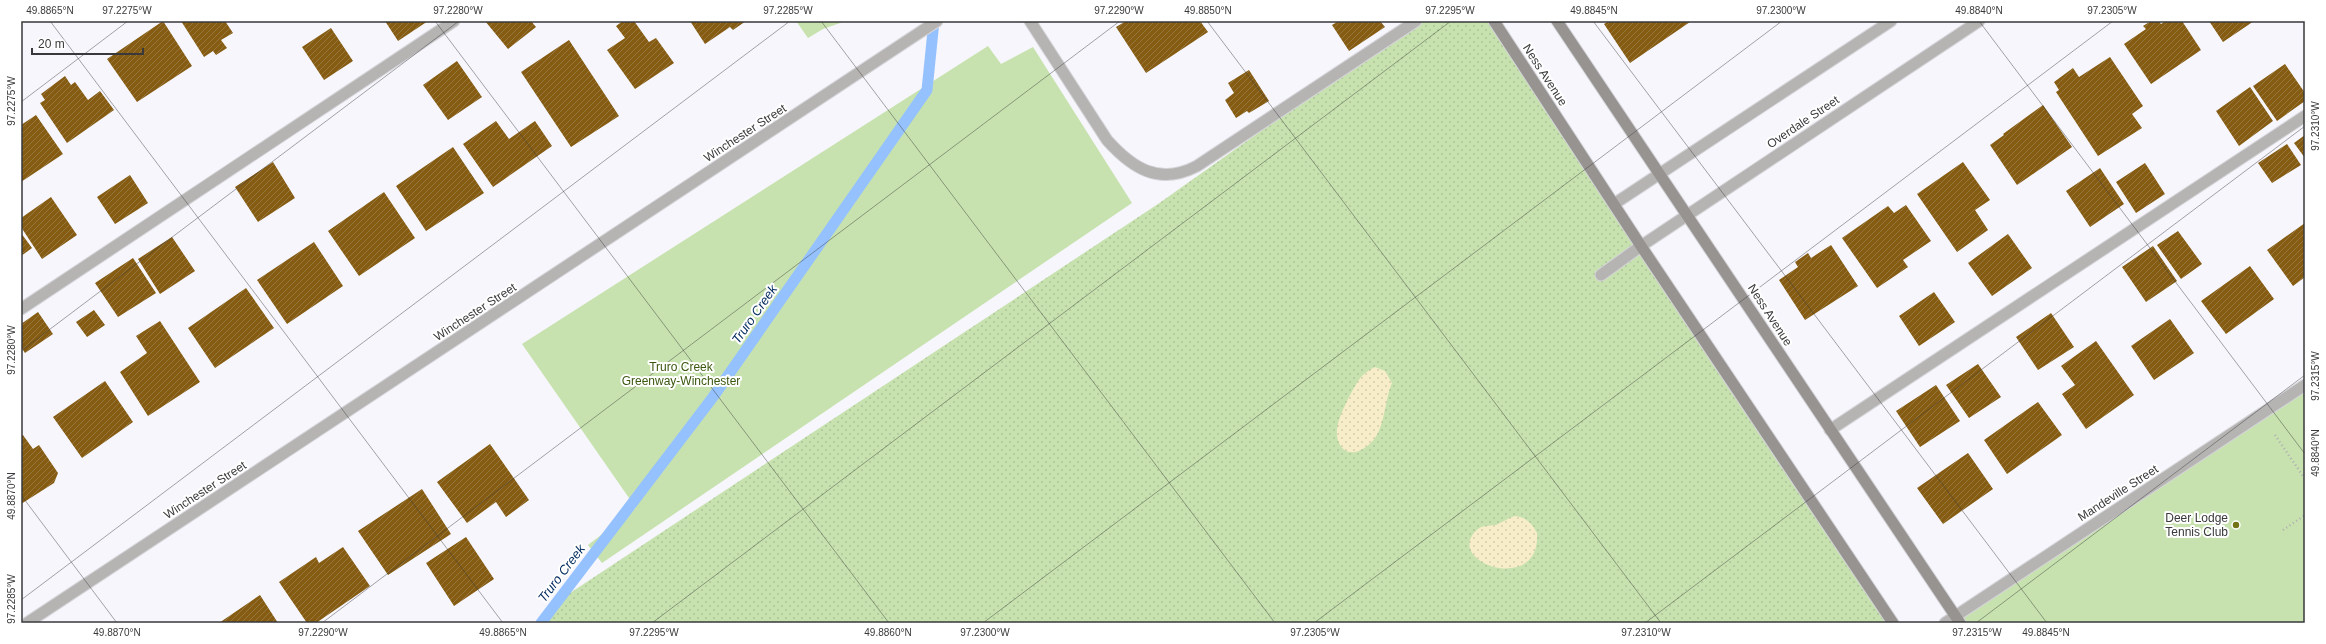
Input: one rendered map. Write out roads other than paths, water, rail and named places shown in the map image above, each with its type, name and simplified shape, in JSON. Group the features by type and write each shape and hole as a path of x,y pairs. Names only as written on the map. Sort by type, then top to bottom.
{"main road":[{"name":"Ness Avenue","path":"1494,21 1641,246 1893,623"},
{"name":"Ness Avenue","path":"1557,21 1957,620"}],"street":[{"path":"21,309 454,21"},
{"name":"Winchester Street","path":"27,623 937,21"},
{"path":"1030,21 1107,140 1117,151 1139,168 1154,173 1169,175 1184,173 1197,166 1416,21"},
{"path":"1614,204 1891,21"},
{"name":"Overdale Street","path":"1601,275 1687,215 1979,21"},
{"path":"1830,430 2305,116"},
{"name":"Mandeville Street","path":"1945,623 1957,620 2305,385"}],"waterway":[{"name":"Truro Creek","path":"541,623 713,397 927,90 934,21"}],"place":[{"name":"Deer Lodge Tennis Club","path":"2236,525"}],"park label":[{"name":"Truro Creek Greenway-Winchester","path":"681,374"}]}
